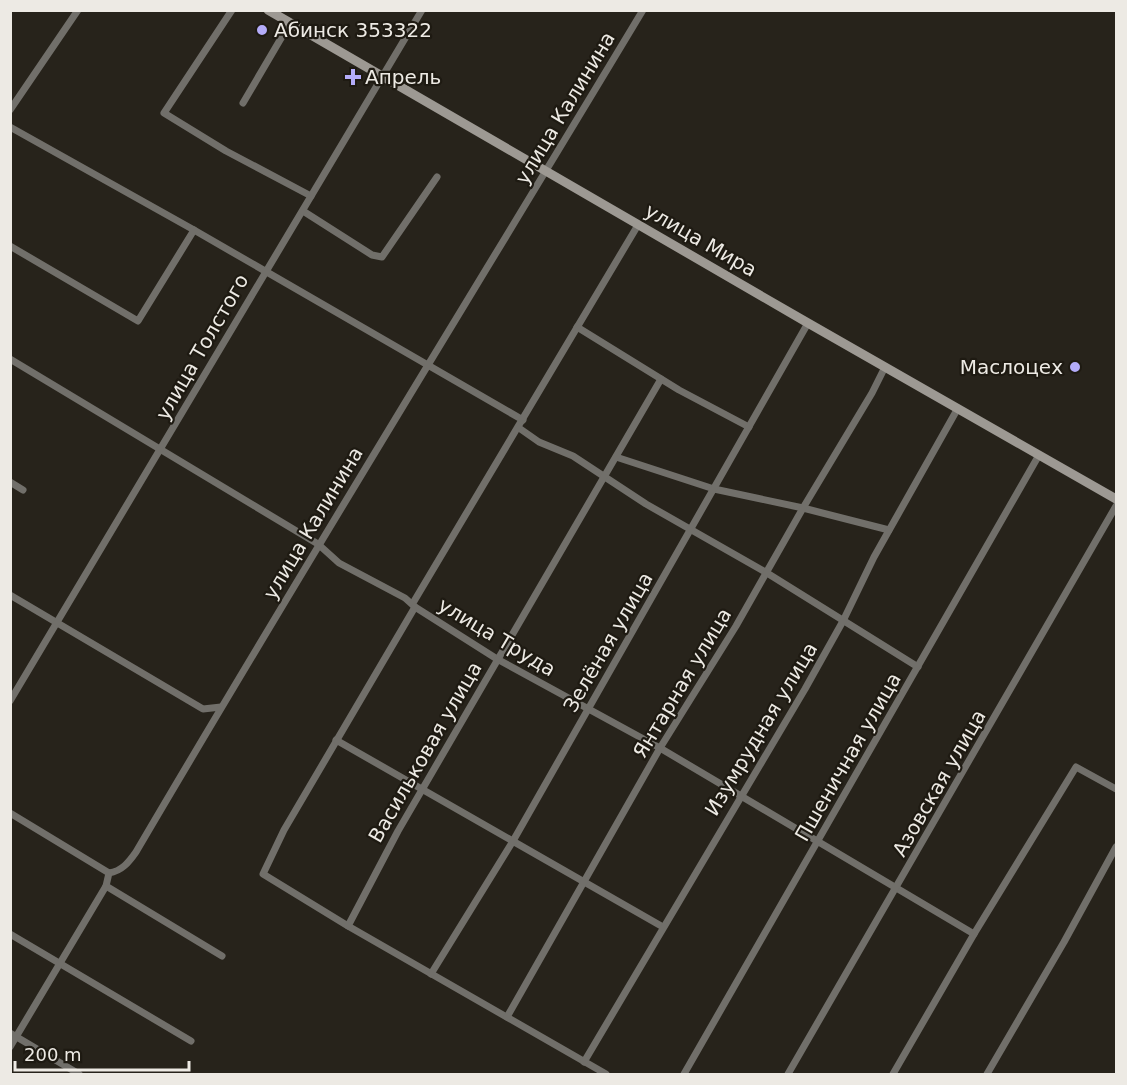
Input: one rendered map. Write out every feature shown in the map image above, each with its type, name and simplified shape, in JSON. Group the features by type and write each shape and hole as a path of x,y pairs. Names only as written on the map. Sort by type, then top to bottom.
{"main road":[{"name":"улица Мира","path":"268,10 1116,499"}],"street":[{"path":"10,110 78,10"},
{"path":"232,10 164,113 226,151 311,196"},
{"name":"улица Толстого","path":"10,701 422,10"},
{"name":"улица Калинина","path":"109,873 116,872 126,865 136,852 318,544 429,366 643,10"},
{"path":"243,102 290,23"},
{"path":"10,127 194,230 523,420"},
{"path":"303,211 372,255 382,257 437,177"},
{"path":"606,1074 430,974 263,874 284,830 414,605 638,225"},
{"path":"10,246 138,321 194,230"},
{"name":"Зелёная улица","path":"430,974 513,841 808,323"},
{"path":"577,327 679,390 749,427"},
{"name":"улица Труда","path":"10,359 318,544 339,563 414,605 497,659 660,748 974,934"},
{"name":"Янтарная улица","path":"507,1017 660,748 736,626 885,367"},
{"name":"Васильковая улица","path":"348,926 398,831 661,379"},
{"name":"Изумрудная улица","path":"584,1062 843,621 889,530 958,408"},
{"path":"519,428 539,442 573,456 646,504 767,573 918,667"},
{"name":"Пшеничная улица","path":"684,1074 1039,455"},
{"path":"616,457 714,489 803,508 889,530"},
{"path":"10,482 22,490"},
{"name":"Азовская улица","path":"788,1074 1116,506"},
{"path":"10,595 203,709 222,707"},
{"path":"336,741 663,927"},
{"path":"893,1074 974,934 1076,767 1116,789"},
{"path":"10,813 109,873 106,886 62,963 14,1035 10,1047"},
{"path":"987,1074 1116,847"},
{"path":"106,886 222,956"},
{"path":"10,934 191,1041"},
{"path":"14,1035 79,1074"}],"place":[{"name":"Абинск 353322","path":"262,30"},
{"name":"Апрель","path":"353,77"},
{"name":"Маслоцех","path":"1075,367"}]}
